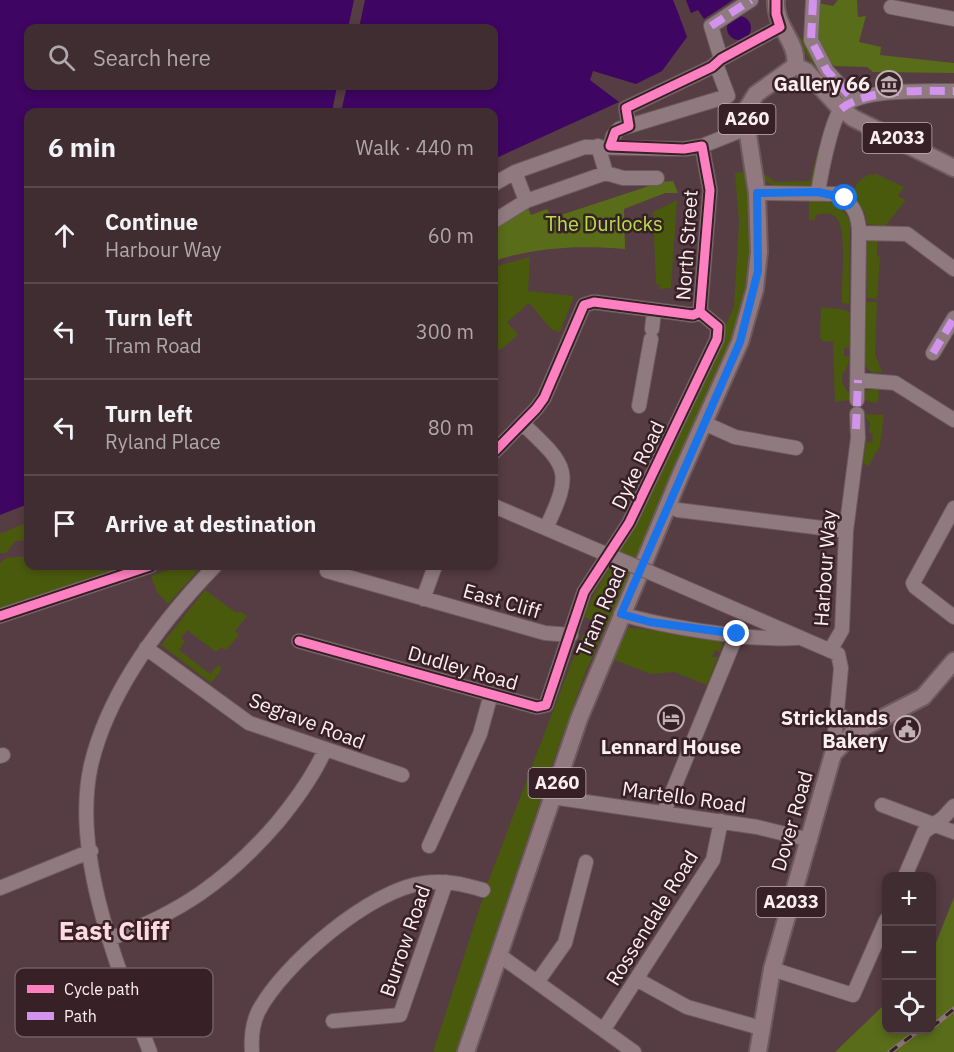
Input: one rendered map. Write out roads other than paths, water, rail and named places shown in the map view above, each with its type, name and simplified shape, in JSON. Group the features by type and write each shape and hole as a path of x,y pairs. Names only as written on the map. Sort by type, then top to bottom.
{"main road":[{"path":"776,0 776,14 780,27 794,50 795,66"},
{"name":"A2033","path":"795,66 806,71 847,104 865,124 954,168"},
{"name":"Tram Road","path":"466,1052 579,719 667,506 740,342 752,299 759,252 757,193 747,128 748,107 752,99 795,66"},
{"name":"Dover Road","path":"758,1052 772,969 810,840 832,754 844,740 869,723 923,698 954,661"}],"street":[{"path":"606,173 604,146 615,132 728,96 718,65 711,26 751,0"},
{"path":"813,0 811,40 847,104"},
{"path":"891,7 954,19"},
{"path":"628,126 626,108 718,65 780,27"},
{"path":"818,192 821,172 847,104 871,95 954,91"},
{"path":"498,182 515,172 585,147 684,149 702,146 747,128"},
{"name":"North Street","path":"700,312 710,190 702,146"},
{"path":"515,172 526,201"},
{"path":"498,218 526,201 606,173 623,178 657,178"},
{"name":"Harbour Way","path":"757,193 818,192 845,198 855,211 860,233 856,429 858,438 846,531 842,630 831,649 838,654 841,662 832,754"},
{"path":"860,233 907,234 954,269"},
{"path":"498,448 536,409 584,305 594,302 693,315 700,312"},
{"path":"636,399 654,311"},
{"name":"Dyke Road","path":"570,635 584,592 629,523 717,339 718,327 700,312"},
{"path":"933,353 954,318"},
{"path":"858,380 895,383 954,419"},
{"path":"522,423 556,458 564,476 561,496 546,528"},
{"path":"704,423 735,437 796,448"},
{"path":"667,506 678,510 846,531"},
{"path":"498,508 831,649"},
{"path":"954,508 913,583 915,587 954,617"},
{"path":"0,616 138,570"},
{"path":"120,968 109,939 91,851 87,806 91,766 111,712 146,648 177,606 211,570"},
{"path":"423,599 434,570"},
{"name":"East Cliff","path":"327,571 545,633 570,635"},
{"path":"621,614 650,622 751,636 801,637"},
{"path":"751,636 758,618"},
{"path":"664,812 737,634"},
{"name":"Dudley Road","path":"298,641 537,707 546,705 570,635"},
{"name":"Segrave Road","path":"146,648 236,716 290,739 402,775"},
{"path":"429,846 480,734 491,694"},
{"path":"837,712 847,722 869,723"},
{"path":"109,939 172,912 222,880 257,846 290,807 313,776 325,750"},
{"name":"Martello Road","path":"552,798 721,821 810,840"},
{"path":"882,805 954,832"},
{"path":"907,872 924,832 943,818 954,806"},
{"name":"Rossendale Road","path":"604,1029 638,980 659,940 713,860 721,821"},
{"path":"0,888 91,851"},
{"path":"538,981 565,943 586,862"},
{"path":"252,1052 253,1028 257,1014 278,981 325,937 377,900 411,886 446,882 483,890"},
{"name":"Burrow Road","path":"333,1021 400,1016 446,882"},
{"path":"772,969 854,995 883,926"},
{"path":"500,955 604,1029 624,1049"},
{"path":"638,980 687,1007 761,1028"},
{"path":"145,1037 150,1052"}],"railway":[{"path":"936,1024 954,1009"},
{"path":"890,1052 914,1034"}],"place":[{"name":"Gallery 66","path":"889,84"},
{"name":"Lennard House","path":"671,718"},
{"name":"Stricklands Bakery","path":"907,729"}],"district":[{"name":"East Cliff","path":"114,931"}],"park label":[{"name":"The Durlocks","path":"604,224"}]}
